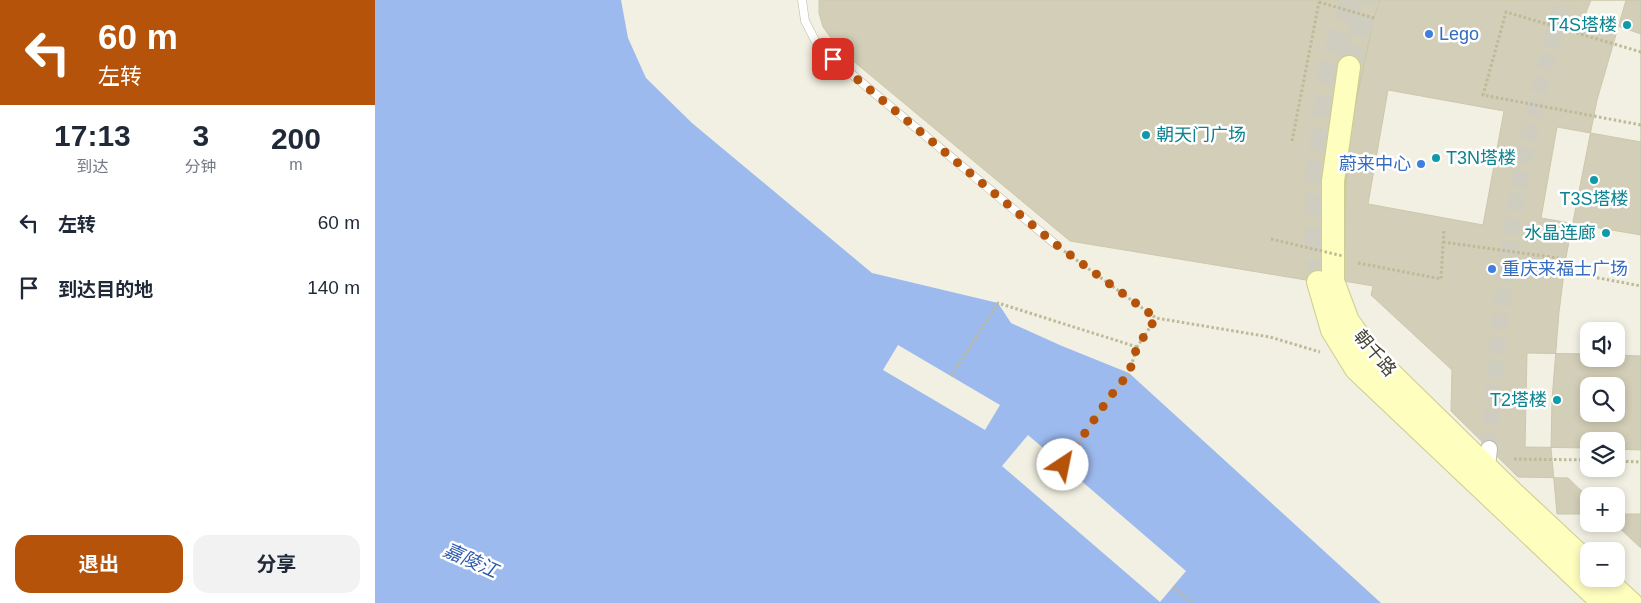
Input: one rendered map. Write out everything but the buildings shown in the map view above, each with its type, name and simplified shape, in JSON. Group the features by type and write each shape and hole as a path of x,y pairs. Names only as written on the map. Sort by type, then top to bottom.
{"main road":[{"name":"朝千路","path":"1349,67 1333,181 1333,281 1348,320 1373,356 1483,465 1580,556"},
{"name":"朝千路","path":"1318,282 1332,330 1356,369 1483,465 1603,603"},
{"path":"1614,587 1631,603"}],"lane":[{"path":"801,0 805,21 818,46 1054,243"}],"path":[{"path":"1293,141 1319,2 1374,18"},
{"path":"1641,52 1506,12 1483,95 1641,125"},
{"path":"1358,263 1441,279 1444,229"},
{"path":"1271,239 1343,256"},
{"path":"1443,242 1558,258 1556,270 1641,286"},
{"path":"1054,243 1156,318 1270,337 1323,353"},
{"path":"951,376 998,303 1137,347"},
{"path":"1063,465 1109,398 1129,373 1137,347 1156,318"},
{"path":"1514,459 1580,460"},
{"path":"1625,461 1641,462"},
{"path":"1173,587 1193,603"}],"water":[{"name":"嘉陵江","path":"375,0 621,0 628,38 646,78 692,123 872,273 998,303 1011,323 1129,373 1381,603 375,603"}],"pier":[{"path":"898,345 1000,405 985,430 883,370"},
{"path":"1028,435 1186,571 1160,602 1002,466"}],"tunnel":[{"path":"1318,282 1316,176 1330,65 1351,0"},
{"path":"1349,67 1369,0"},
{"path":"1489,449 1498,335 1513,222 1534,111 1564,0"}],"place":[{"name":"T4S塔楼","path":"1627,25"},
{"name":"Lego","path":"1429,34"},
{"name":"朝天门广场","path":"1146,135"},
{"name":"T3N塔楼","path":"1436,158"},
{"name":"蔚来中心","path":"1421,164"},
{"name":"T3S塔楼","path":"1594,180"},
{"name":"水晶连廊","path":"1606,233"},
{"name":"重庆来福士广场","path":"1492,269"},
{"name":"T2塔楼","path":"1557,400"}],"route":[{"path":"833,59 1054,243 1156,318 1137,347 1129,373 1109,398 1063,465"}]}
